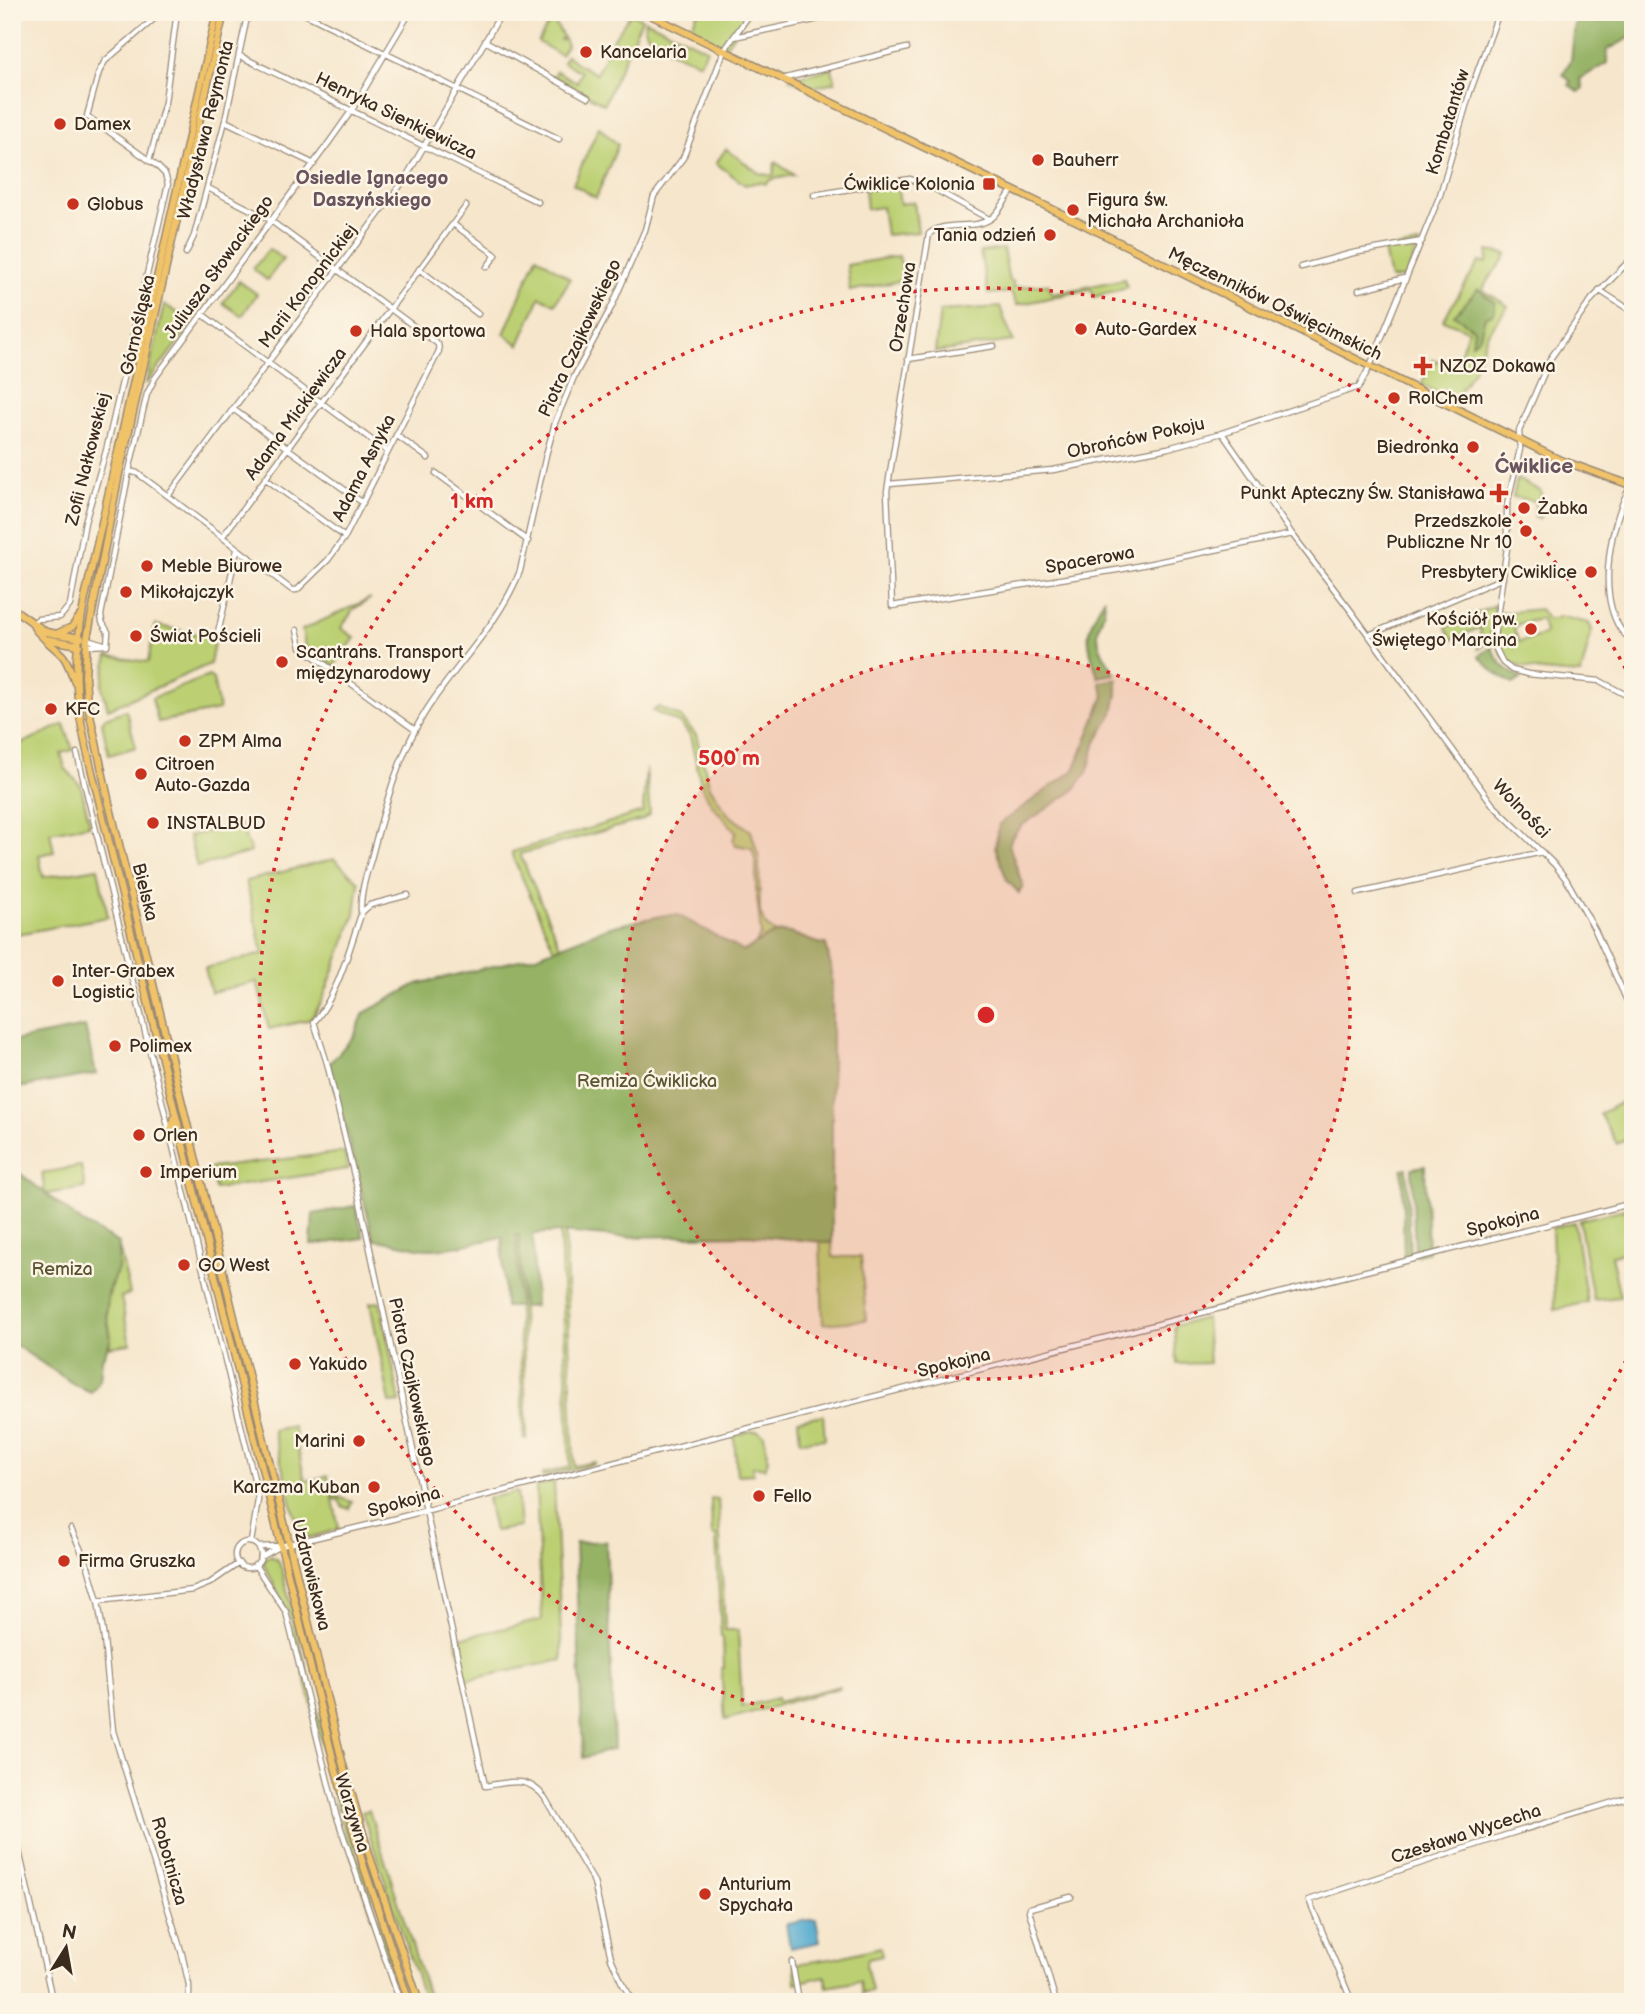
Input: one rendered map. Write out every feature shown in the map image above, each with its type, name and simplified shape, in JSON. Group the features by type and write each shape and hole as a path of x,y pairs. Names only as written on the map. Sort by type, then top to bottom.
{"main road":[{"name":"Górnośląska","path":"78,642 82,611 217,12"},
{"name":"Górnośląska","path":"86,642 119,474 224,12"},
{"name":"Męczenników Oświęcimskich","path":"643,12 1013,190 1518,440 1569,463 1632,484"},
{"path":"12,608 32,624 54,635 78,642"},
{"path":"54,635 72,627 82,611"},
{"path":"32,624 60,653 77,687"},
{"path":"43,638 86,642"},
{"name":"Bielska","path":"78,642 77,687 87,751 255,1440"},
{"name":"Bielska","path":"86,642 86,687 91,726 194,1151"},
{"path":"170,1133 176,1116"},
{"name":"Uzdrowiskowa","path":"194,1151 354,1807 419,2002"},
{"name":"Uzdrowiskowa","path":"255,1440 346,1810 410,2002"}],"street":[{"name":"Zofii Nałkowskiej","path":"32,624 38,619 60,617 69,605 85,522 106,451 168,184 165,174 149,160 87,116 99,72 105,61 162,12"},
{"path":"149,160 165,102 177,12"},
{"name":"Władysława Reymonta","path":"186,253 194,236 208,188 248,12"},
{"path":"302,12 559,139"},
{"name":"Juliusza Słowackiego","path":"86,642 107,645 108,632 101,615 129,471 147,394 155,378 352,110 410,12"},
{"name":"Marii Konopnickiej","path":"168,496 391,199 502,12"},
{"path":"750,14 761,12"},
{"path":"734,37 852,12"},
{"name":"Kombatantów","path":"1370,366 1423,241 1456,146 1470,92 1499,12"},
{"name":"Piotra Czajkowskiego","path":"634,2002 611,1958 594,1882 545,1798 535,1786 523,1782 485,1786 357,1188 327,1063 314,1022 337,981 362,912 365,881 379,827 415,730 431,702 466,660 513,588 528,541 555,423 574,377 612,306 645,230 654,196 683,158 724,51 750,14"},
{"path":"485,41 588,97"},
{"path":"782,79 907,48"},
{"name":"Henryka Sienkiewicza","path":"240,56 538,202"},
{"path":"225,121 314,164"},
{"path":"814,195 909,179 931,187 989,219 1013,190"},
{"path":"208,188 271,220 391,308"},
{"name":"Adama Mickiewicza","path":"223,536 466,206"},
{"name":"Orzechowa","path":"892,606 889,484 929,234 935,229 976,224 989,219"},
{"path":"453,224 496,255 487,267"},
{"path":"1301,267 1353,253 1423,241"},
{"path":"1633,257 1599,290 1550,359 1519,431 1520,449 1507,505 1504,578 1493,643 1503,663 1512,670 1600,681 1626,695 1633,705"},
{"path":"419,270 478,314"},
{"path":"1359,290 1406,278"},
{"path":"1599,290 1633,312"},
{"name":"Adama Asnyka","path":"237,550 292,590 297,590 328,560 345,537 440,348 391,308"},
{"path":"202,314 388,452"},
{"path":"908,359 994,345"},
{"name":"Obrońców Pokoju","path":"889,484 1053,470 1168,449 1357,388 1362,384 1370,366"},
{"path":"116,407 127,410"},
{"path":"233,409 363,503"},
{"name":"Wolności","path":"1222,433 1292,534 1493,805 1543,852 1566,880 1584,909 1633,1014"},
{"path":"396,435 428,458"},
{"path":"129,471 137,473 223,536 237,550 218,634"},
{"path":"436,473 528,541"},
{"path":"266,479 345,537"},
{"path":"1632,484 1613,526 1609,591 1612,609 1621,630 1633,642"},
{"name":"Spacerowa","path":"892,606 1123,569 1292,534"},
{"path":"1369,635 1504,578"},
{"path":"297,630 301,647 415,730"},
{"path":"77,753 257,1491 251,1542"},
{"path":"1359,893 1543,852"},
{"path":"362,912 370,905 408,895"},
{"path":"171,1060 180,1057"},
{"name":"Spokojna","path":"259,1547 289,1545 1633,1203"},
{"name":"Robotnicza","path":"71,1528 87,1563 98,1601 113,1731 181,1954 189,1985 189,2002"},
{"path":"261,1557 259,1547 251,1542 243,1543 237,1548 236,1556 239,1563 245,1567 256,1565 261,1557 281,1546"},
{"path":"98,1601 193,1590 210,1583 239,1563"},
{"name":"Warzywna","path":"256,1565 286,1612 336,1814 400,2002"},
{"name":"Czesława Wycecha","path":"1352,2002 1309,1900 1633,1796"},
{"path":"16,1837 52,1999 50,2002"},
{"path":"1056,2002 1028,1911 1030,1908 1070,1896"},
{"path":"792,1962 799,2002"}],"green space":[{"path":"547,12 563,37 559,40 564,39 567,45 561,55 538,42 551,20"},
{"path":"698,12 739,12 747,15 725,47 690,29"},
{"path":"1591,12 1633,12 1633,36 1607,50 1607,63 1580,79 1583,88 1579,92 1569,85 1571,82 1563,74 1571,60 1575,24"},
{"path":"631,13 642,19 604,104 553,76 556,71 577,82 581,72 563,62 567,55 596,74 612,41"},
{"path":"645,20 707,49 700,63 655,42 645,29"},
{"path":"832,68 835,82 810,88 790,79"},
{"path":"599,127 618,145 596,198 573,184"},
{"path":"726,149 759,173 773,176 775,162 794,175 770,180 766,184 759,182 745,185 716,163"},
{"path":"897,184 900,204 914,202 918,232 886,235 882,207 867,209 865,189"},
{"path":"1419,244 1406,277 1390,279 1384,250"},
{"path":"269,249 283,259 267,280 253,269"},
{"path":"1003,249 1009,281 1013,281 1013,288 1048,284 1053,294 1124,279 1127,287 1094,297 1091,289 1017,305 1011,292 988,294 980,252"},
{"path":"1488,251 1507,254 1487,280 1483,290 1508,306 1488,333 1473,372 1453,400 1421,385 1433,360 1456,367 1468,330 1443,320 1479,262 1487,263"},
{"path":"537,256 570,279 555,304 540,297 519,345 504,334"},
{"path":"899,256 905,280 850,291 847,265"},
{"path":"239,281 257,294 242,316 223,303"},
{"path":"1478,289 1495,303 1494,313 1485,317 1480,336 1472,344 1474,329 1454,315"},
{"path":"164,304 193,323 146,384"},
{"path":"1000,307 1013,341 935,352 940,311"},
{"path":"1517,479 1541,491 1540,518 1535,517 1535,501 1513,497"},
{"path":"371,598 354,609 341,628 355,638 334,666 305,646 302,630"},
{"path":"1104,599 1098,639 1115,674 1098,677 1089,637 1093,621"},
{"path":"1495,605 1490,641 1478,649 1481,627 1452,640 1446,627"},
{"path":"1540,609 1547,619 1559,616 1589,623 1592,630 1581,674 1536,670 1514,664 1505,658 1498,642 1501,613","holes":["1541,619 1544,635 1519,642 1514,629 1518,624"]},
{"path":"155,625 215,638 210,664 108,709 102,686 108,656 148,662"},
{"path":"1492,647 1500,662 1521,679 1513,684 1493,671 1479,656"},
{"path":"209,676 213,679 219,710 158,722 152,698"},
{"path":"1117,679 1113,713 1096,742 1088,771 1073,791 1021,826 1012,837 1009,845 1023,886 1019,893 1007,880 995,847 999,824 1074,770 1104,696 1100,682"},
{"path":"658,707 681,717 696,735 710,787 728,814 751,831 759,858 760,912 766,926 776,933 754,947 761,934 756,863 752,848 736,845 733,840 736,832 712,805 702,788 690,736 681,724 653,711"},
{"path":"126,710 136,747 109,755 102,723 105,718"},
{"path":"64,724 73,750 61,753 65,768 81,786 90,825 50,832 54,852 39,855 43,877 98,868 108,917 12,935 12,748"},
{"path":"646,768 650,814 642,820 520,854 560,946 554,949 512,852 643,812"},
{"path":"240,824 251,852 197,867 189,836"},
{"path":"334,859 359,882 355,914 322,1001 308,1020 269,1029 257,982 211,992 205,968 263,954 246,881"},
{"name":"Remiza Ćwiklicka","path":"665,915 678,915 743,951 769,936 783,932 826,944 832,973 832,1243 749,1235 618,1237 560,1232 533,1234 535,1306 522,1307 519,1235 516,1235 519,1307 505,1307 502,1237 439,1249 374,1240 329,1064 354,1036 364,1013 417,984 536,956 609,927"},
{"path":"85,1027 96,1074 12,1089 12,1041"},
{"path":"1633,1096 1633,1136 1617,1144 1600,1114"},
{"path":"344,1152 348,1169 215,1189 210,1168"},
{"path":"81,1166 85,1188 45,1194 42,1173"},
{"path":"1425,1166 1428,1252 1415,1256 1412,1168"},
{"name":"Remiza","path":"12,1167 84,1224 119,1243 118,1269 109,1288 106,1312 111,1340 102,1359 100,1380 91,1392 77,1386 12,1343"},
{"path":"1407,1168 1410,1257 1404,1258 1402,1169"},
{"path":"355,1206 364,1238 311,1245 313,1214"},
{"path":"1625,1209 1632,1252 1611,1255 1620,1297 1593,1300 1579,1220"},
{"path":"1574,1222 1587,1302 1555,1310 1552,1228"},
{"path":"560,1232 565,1232 574,1466 595,1464 542,1477 542,1474 570,1467"},
{"path":"515,1235 519,1235 527,1439 524,1439"},
{"path":"820,1241 832,1243 833,1257 861,1257 866,1320 823,1324"},
{"path":"119,1247 130,1294 121,1297 130,1344 109,1347 111,1337 107,1308"},
{"path":"380,1302 400,1402 390,1403 370,1303"},
{"path":"1206,1318 1209,1363 1177,1364 1174,1326"},
{"path":"823,1415 825,1439 800,1441 798,1420"},
{"path":"293,1426 305,1481 328,1476 330,1488 336,1488 338,1497 352,1502 349,1509 342,1506 332,1494 339,1529 308,1538 297,1525 273,1430"},
{"path":"751,1431 764,1435 768,1460 765,1468 753,1466 753,1474 737,1475 734,1436"},
{"path":"554,1482 562,1660 466,1680 456,1639 542,1620 536,1486"},
{"path":"517,1492 520,1527 494,1531 487,1498"},
{"path":"711,1499 718,1499 725,1630 738,1630 742,1707 777,1698 778,1702 839,1688 725,1720 721,1668 724,1668 723,1637 716,1536 712,1535"},
{"path":"606,1541 614,1749 583,1758 575,1543"},
{"path":"270,1556 278,1560 282,1570 342,1809 338,1810 289,1613 264,1565 265,1558"},
{"path":"369,1810 430,2002 425,2002 362,1812"},
{"path":"344,1814 406,2002 401,2002 339,1816"},
{"path":"880,1947 882,1956 868,1959 866,1965 872,1991 862,1994 860,1981 827,1987 825,1976 796,1983 795,1964 836,1958"}],"water":[{"path":"816,1919 820,1942 790,1948 786,1924"}],"place":[{"name":"Kancelaria","path":"586,52"},
{"name":"Damex","path":"60,124"},
{"name":"Bauherr","path":"1038,160"},
{"name":"Ćwiklice Kolonia","path":"989,184"},
{"name":"Globus","path":"73,204"},
{"name":"Figura św. Michała Archanioła","path":"1073,210"},
{"name":"Tania odzień","path":"1050,235"},
{"name":"Auto-Gardex","path":"1081,329"},
{"name":"Hala sportowa","path":"356,331"},
{"name":"NZOZ Dokawa","path":"1423,366"},
{"name":"RolChem","path":"1394,398"},
{"name":"Biedronka","path":"1473,447"},
{"name":"Punkt Apteczny Św. Stanisława","path":"1499,493"},
{"name":"Żabka","path":"1524,508"},
{"name":"Przedszkole Publiczne Nr 10","path":"1526,531"},
{"name":"Meble Biurowe","path":"147,566"},
{"name":"Presbytery Cwiklice","path":"1591,572"},
{"name":"Mikołajczyk","path":"126,592"},
{"name":"Kościół pw. Świętego Marcina","path":"1531,629"},
{"name":"Świat Pościeli","path":"136,636"},
{"name":"Scantrans. Transport międzynarodowy","path":"282,662"},
{"name":"KFC","path":"51,709"},
{"name":"ZPM Alma","path":"185,741"},
{"name":"Citroen Auto-Gazda","path":"141,774"},
{"name":"INSTALBUD","path":"153,823"},
{"name":"Inter-Grabex Logistic","path":"58,981"},
{"name":"Polimex","path":"115,1046"},
{"name":"Orlen","path":"139,1135"},
{"name":"Imperium","path":"146,1172"},
{"name":"GO West","path":"184,1265"},
{"name":"Yakudo","path":"295,1364"},
{"name":"Marini","path":"359,1441"},
{"name":"Karczma Kuban","path":"374,1487"},
{"name":"Fello","path":"759,1496"},
{"name":"Firma Gruszka","path":"64,1561"},
{"name":"Anturium Spychała","path":"705,1894"}],"district":[{"name":"Osiedle Ignacego Daszyńskiego","path":"372,189"},
{"name":"Ćwiklice","path":"1534,466"}]}
